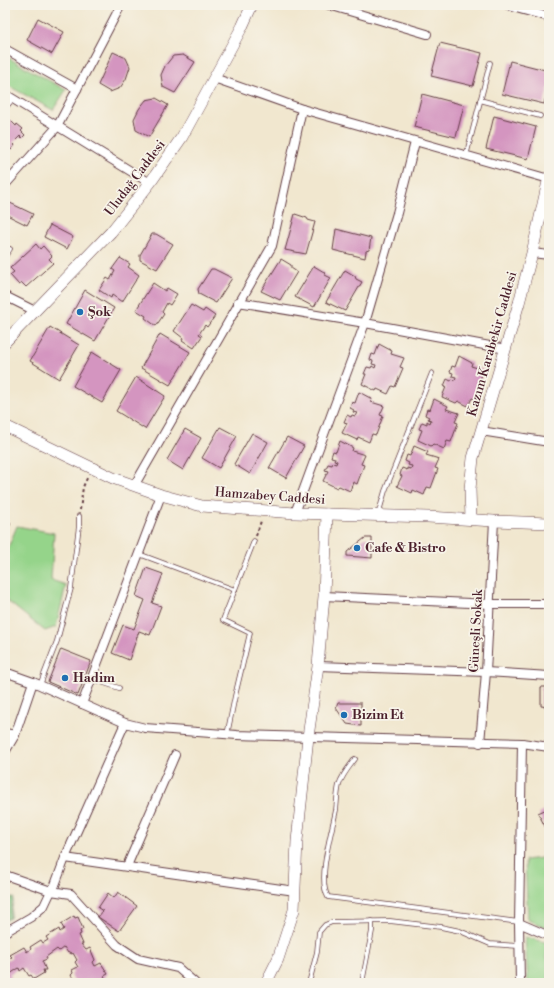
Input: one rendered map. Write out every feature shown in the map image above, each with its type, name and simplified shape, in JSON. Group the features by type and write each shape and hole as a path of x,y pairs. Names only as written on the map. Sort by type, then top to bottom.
{"street":[{"path":"5,185 57,127 121,5"},
{"name":"Uludağ Caddesi","path":"5,342 111,232 150,183 182,137 242,27 252,5"},
{"path":"330,5 427,34"},
{"path":"506,5 549,17"},
{"path":"5,49 77,89"},
{"path":"214,78 302,109 415,142 549,178"},
{"path":"5,94 150,183"},
{"path":"134,486 238,302 272,246 302,109"},
{"path":"295,513 365,323 397,213 415,142"},
{"name":"Kazım Karabekir Caddesi","path":"471,519 470,489 473,458 506,349 532,253 549,178"},
{"path":"532,253 549,255"},
{"path":"5,296 35,311"},
{"path":"238,302 365,323 506,349"},
{"name":"Hamzabey Caddesi","path":"5,426 113,478 161,495 202,506 295,513 549,523"},
{"path":"481,431 549,442"},
{"path":"82,704 161,495"},
{"path":"266,983 278,960 294,910 297,841 308,737 318,666 324,596 327,514"},
{"name":"Güneşli Sokak","path":"480,743 486,672 494,521"},
{"path":"324,596 490,604 549,604"},
{"path":"318,666 486,672 549,676"},
{"path":"5,672 125,723 151,728 227,735 522,743 549,747"},
{"path":"5,752 15,735 36,684"},
{"path":"5,932 31,917 44,906 50,891 55,885 125,723"},
{"path":"5,733 15,735"},
{"path":"520,983 519,922 522,743"},
{"path":"127,866 176,755"},
{"path":"66,858 296,891"},
{"path":"5,875 50,891 71,894 117,945 138,959 178,968 195,983"},
{"path":"519,922 549,936"}],"lane":[{"path":"466,156 490,63"},
{"path":"5,108 13,99"},
{"path":"480,100 540,116"},
{"path":"5,256 10,249"},
{"path":"378,516 385,492 432,373"},
{"path":"36,684 57,641 71,588 79,516"},
{"path":"5,531 8,524"},
{"path":"227,735 250,633 223,620 254,541"},
{"path":"139,554 235,590"},
{"path":"91,679 119,688"},
{"path":"356,759 344,773 339,785 324,874 324,891 328,897 519,922"},
{"path":"309,983 317,952 320,932 328,923 335,921 390,921 440,927 460,931 490,944 520,946"},
{"path":"362,983 372,931 372,921"}],"path":[{"path":"79,516 83,487 92,468"},
{"path":"254,541 264,511"}],"green space":[{"path":"5,56 66,90 53,110 5,84"},
{"path":"17,526 54,533 51,580 66,585 56,627 45,631 5,599 5,555"},
{"path":"549,857 549,928 528,920 525,860"},
{"path":"5,895 14,898 10,918 5,921"},
{"path":"525,937 549,943 546,957 549,959 549,983 528,983"}],"building":[{"path":"38,18 64,32 52,54 27,40"},
{"path":"440,43 482,53 473,86 431,76"},
{"path":"113,52 126,58 130,67 126,79 120,88 110,92 98,85"},
{"path":"183,55 195,62 175,93 163,87 161,75 165,66 173,56"},
{"path":"510,61 549,71 549,85 544,104 502,94"},
{"path":"422,94 464,105 456,137 414,127"},
{"path":"156,98 168,105 149,137 136,130 134,119 146,100"},
{"path":"494,116 536,127 528,159 486,149"},
{"path":"10,120 16,126 17,124 23,129 21,131 25,135 22,138 20,136 13,143 15,145 11,150 5,146 5,130 9,126 7,124"},
{"path":"8,202 33,214 27,225 5,214 5,208"},
{"path":"295,214 315,222 306,254 285,250"},
{"path":"50,225 73,237 67,249 44,237"},
{"path":"336,229 371,238 369,250 366,251 365,258 333,250"},
{"path":"152,234 156,234 173,244 157,269 140,260 140,255"},
{"path":"36,244 40,249 43,246 52,256 49,259 53,263 26,287 22,283 19,285 10,275 14,272 10,268"},
{"path":"120,258 130,264 128,267 139,275 122,302 112,295 111,298 99,290 107,278 110,280 115,271 112,269"},
{"path":"281,259 291,265 291,268 297,272 280,300 261,291"},
{"path":"314,266 331,278 314,307 295,297"},
{"path":"211,269 232,278 216,303 199,294 198,289"},
{"path":"345,270 362,282 345,311 326,302"},
{"path":"153,283 165,291 167,288 177,294 170,305 167,303 162,312 164,314 156,326 145,318 146,316 136,310"},
{"path":"85,290 114,308 95,341 66,324"},
{"path":"191,305 203,312 205,309 215,316 207,327 205,325 199,334 202,336 194,348 182,340 183,338 174,331"},
{"path":"50,327 79,345 59,379 30,361"},
{"path":"160,334 190,352 170,385 141,368"},
{"path":"379,344 392,351 391,354 404,358 400,367 403,368 395,387 392,386 388,394 377,389 376,391 362,384 367,367 371,368 372,366 375,368 376,365 372,364 373,361 370,360 372,354 375,355"},
{"path":"92,352 121,370 102,403 73,386"},
{"path":"459,356 472,363 471,366 484,370 480,379 483,380 475,399 472,398 468,406 458,401 456,403 442,397 447,379 451,381 452,379 455,380 456,377 452,376 453,373 450,372 452,366 455,367"},
{"path":"136,377 165,396 145,429 116,411"},
{"path":"359,392 372,399 371,402 384,406 380,415 383,416 376,435 372,434 369,442 358,437 357,440 342,433 347,423 344,422 347,415 351,417 352,415 355,416 357,413 353,412 354,410 350,408 352,402 355,403"},
{"path":"434,399 448,406 446,409 459,413 455,422 458,423 451,442 447,441 444,449 433,444 431,446 418,440 422,430 419,429 422,422 427,424 427,421 430,423 431,420 425,415 427,409 430,410"},
{"path":"220,427 237,436 219,468 202,458"},
{"path":"185,429 201,438 183,470 167,460"},
{"path":"252,433 268,442 250,474 234,464"},
{"path":"287,437 304,446 286,478 269,468"},
{"path":"340,441 353,448 352,451 365,455 361,464 364,465 357,484 353,482 350,491 339,486 337,488 323,481 328,471 325,470 328,464 336,464 337,461 334,460 335,458 331,457 333,451 336,452"},
{"path":"414,446 428,452 426,455 439,459 435,468 438,469 431,488 427,487 424,495 413,490 412,493 397,486 402,476 400,475 402,468 407,470 407,468 411,469 412,466 408,465 409,463 405,461 407,455 410,456"},
{"path":"365,538 372,538 372,558 347,556 347,552"},
{"path":"146,568 163,574 152,603 161,606 150,635 139,631 129,660 112,653 123,625 134,629 145,600 136,596"},
{"path":"61,649 91,661 78,695 48,682"},
{"path":"541,687 549,687 549,707 541,706"},
{"path":"338,703 361,703 361,726 347,724 336,708"},
{"path":"549,808 549,834 538,813"},
{"path":"118,892 137,906 119,931 98,917 103,911 98,908 108,893 114,898"},
{"path":"74,916 75,918 78,917 83,929 80,931 81,934 79,935 83,944 81,944 86,950 90,948 95,960 93,962 95,966 101,963 108,974 104,976 107,980 102,983 75,983 71,975 73,973 72,970 78,967 75,962 77,960 73,953 68,953 64,947 59,951 57,949 46,957 47,959 42,961 46,970 43,970 44,973 34,979 31,975 29,976 24,968 20,971 19,968 10,974 11,977 6,980 7,983 5,983 5,958 7,960 12,957 10,955 24,947 27,952 31,949 30,947 41,940 43,943 48,940 46,937 59,929 60,932 64,929 61,924"}],"place":[{"name":"Şok","path":"80,312"},
{"name":"Cafe & Bistro","path":"357,548"},
{"name":"Hadim","path":"65,678"},
{"name":"Bizim Et","path":"344,715"}]}
